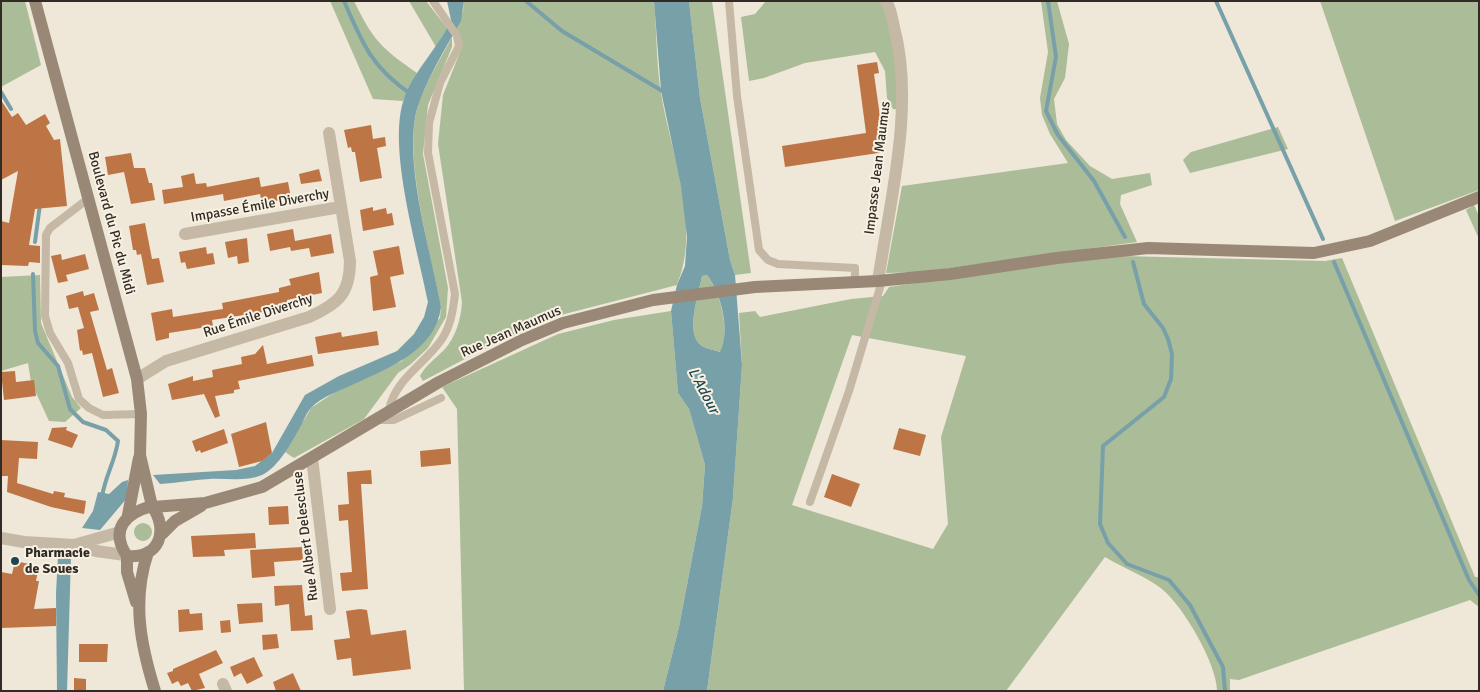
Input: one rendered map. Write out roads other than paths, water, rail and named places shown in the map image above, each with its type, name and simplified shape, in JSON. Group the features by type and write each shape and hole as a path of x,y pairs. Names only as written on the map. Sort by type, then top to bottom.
{"main road":[{"name":"Boulevard du Pic du Midi","path":"35,1 137,378 141,414 140,456"},
{"name":"Rue Jean Maumus","path":"205,503 262,487 389,410 522,340 563,323 652,300 755,287 880,281 950,274 1057,258 1148,248 1314,254 1370,240 1479,198"},
{"path":"140,456 162,534"},
{"path":"138,606 126,572 126,555 120,532 133,498 134,473 140,456"},
{"path":"128,515 153,506 205,503"},
{"path":"126,555 141,556 148,552 157,545 162,534 175,521 205,503"},
{"path":"148,552 141,574 138,606 140,636 155,691"}],"street":[{"name":"Impasse Jean Maumus","path":"880,281 902,118 903,71 898,41 886,1"},
{"name":"Rue Émile Diverchy","path":"137,378 166,361 309,317 326,309 342,297 350,279 350,261 329,133"},
{"name":"Impasse Émile Diverchy","path":"185,234 340,207"},
{"name":"Rue Albert Delescluse","path":"312,458 330,610"},
{"path":"74,545 120,532"},
{"path":"1,538 24,542 74,545 96,551 126,555"}],"lane":[{"path":"389,410 395,392 441,340 453,311 455,294 428,152 428,123 440,83 459,46 457,36 433,1"},
{"path":"729,1 737,96 759,250 768,260 778,264 855,268 855,282"},
{"path":"89,198 50,228 46,235 45,316 50,333 68,363 74,386 83,404 103,415 141,414"},
{"path":"810,502 849,391 880,281"},
{"path":"374,420 394,420 441,398"}],"water":[{"path":"447,1 464,1 461,21 434,69 422,95 415,118 413,140 414,163 421,212 441,307 437,322 430,335 421,346 396,364 331,394 315,404 308,411 294,438 280,459 262,475 242,479 209,479 160,484 153,475 236,470 255,466 272,453 305,395 339,376 397,351 414,334 424,317 428,302 406,201 399,147 399,123 403,102 412,81 446,31 451,20"},
{"name":"L'Adour","path":"654,1 689,1 700,98 730,260 735,275 742,365 733,498 707,691 663,691 679,627 702,506 705,465 689,409 678,393 671,311 677,285 685,266 687,237 681,186 661,91","holes":["707,275 723,312 725,333 720,352 702,346 694,333 694,313 702,276"]},
{"path":"128,480 127,498 100,530 82,528 93,511 98,492 109,494 122,482"},
{"path":"58,556 71,556 67,691 57,691 56,593"}],"waterway":[{"path":"344,1 363,42 377,64 411,94"},
{"path":"526,1 562,31 664,92"},
{"path":"1048,1 1056,57 1046,111 1058,135 1094,181 1125,237"},
{"path":"1216,1 1323,239"},
{"path":"1,92 11,109"},
{"path":"35,242 40,204"},
{"path":"1133,262 1144,304 1163,328 1168,339 1172,354 1171,379 1164,397 1103,446 1100,524 1108,543 1127,564 1169,580 1190,605 1223,667 1225,691"},
{"path":"1334,262 1469,580 1479,595"},
{"path":"33,274 35,331 38,343 58,366 70,409 83,422 106,430 118,441 102,497"}],"place":[{"name":"Pharmacie de Soues","path":"15,561"}]}
